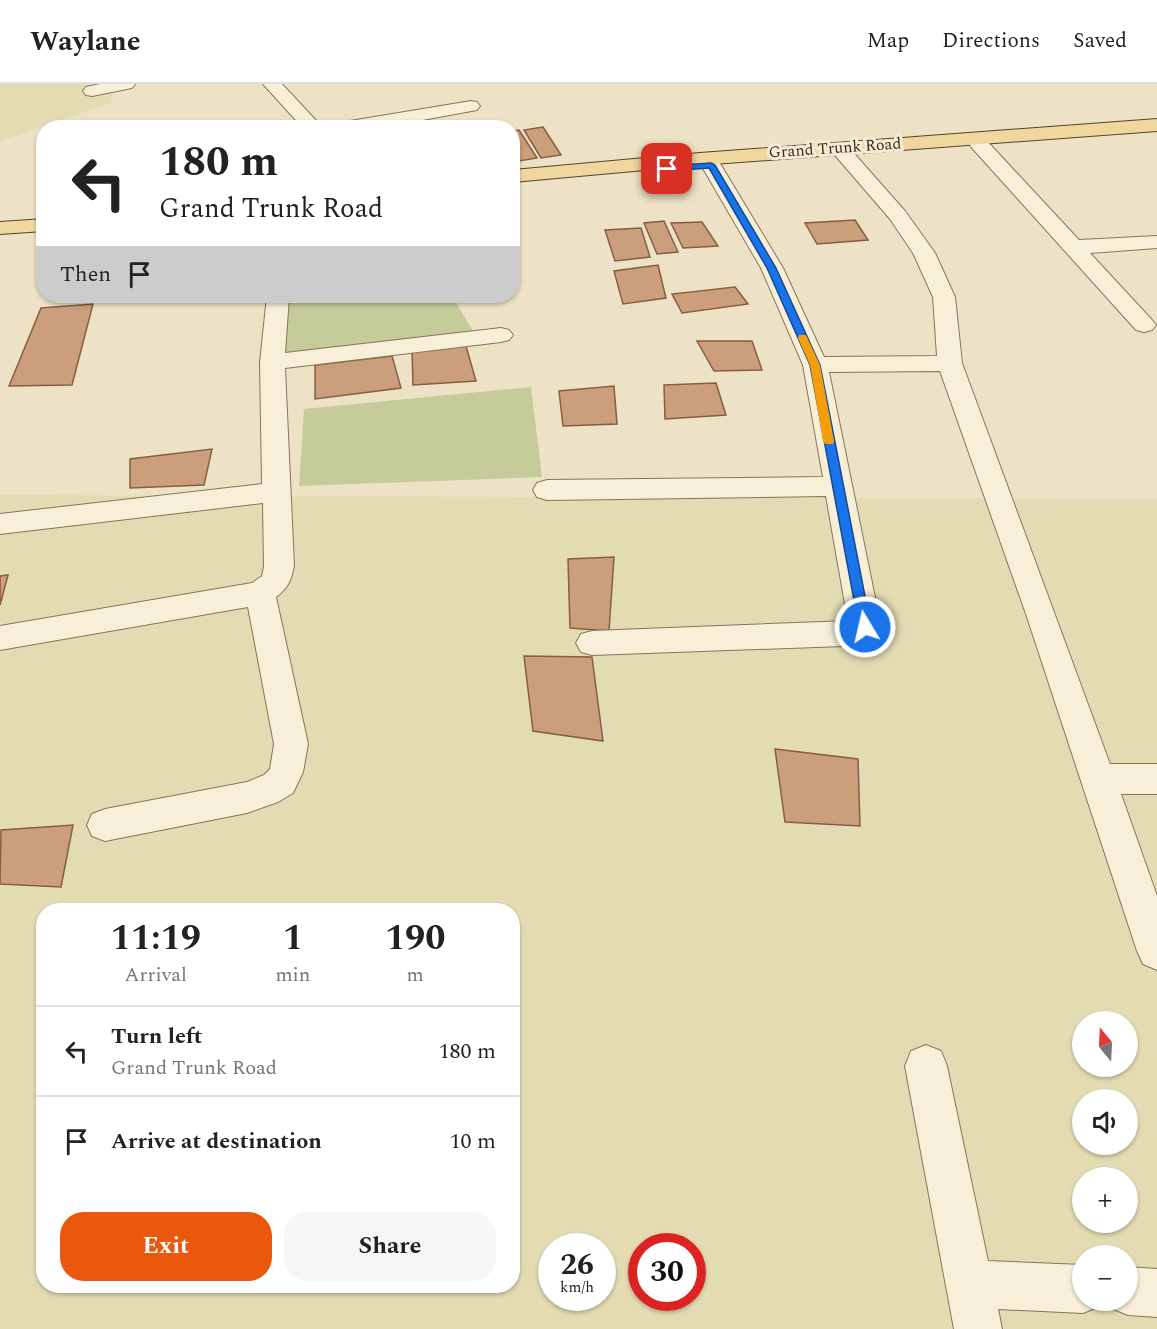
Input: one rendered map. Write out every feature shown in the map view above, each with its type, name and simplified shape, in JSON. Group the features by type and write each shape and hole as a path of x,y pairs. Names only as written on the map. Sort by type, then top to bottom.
{"main road":[{"name":"Grand Trunk Road","path":"520,175 700,159 1157,125"},
{"name":"Grand Trunk Road","path":"520,182 844,154 1157,132"},
{"path":"1,228 36,220"},
{"path":"1,228 36,226"}],"street":[{"path":"92,91 126,84"},
{"path":"275,87 302,84"},
{"path":"275,87 306,120"},
{"path":"390,120 471,106"},
{"path":"979,144 1144,325"},
{"path":"844,154 898,215 924,253 944,297 950,363 1157,951"},
{"path":"592,643 844,634 859,631 865,627 815,365 772,268 711,165"},
{"path":"1073,247 1157,242"},
{"path":"0,638 260,593 276,581 279,566 272,362 277,303"},
{"path":"272,362 501,335"},
{"path":"815,365 950,363"},
{"path":"547,490 837,486"},
{"path":"0,524 277,492"},
{"path":"105,825 251,796 276,787 288,768 291,744 260,593"},
{"path":"1097,779 1157,779"},
{"path":"926,1066 978,1329"},
{"path":"969,1284 1072,1289"},
{"path":"1138,1292 1157,1293"}],"shaded area":[{"path":"0,84 114,84 111,103 61,120 36,120 36,129 0,141"},
{"path":"0,495 1157,499 1157,1329 0,1329"}],"green space":[{"path":"282,303 456,303 473,331 280,354"},
{"path":"531,387 542,477 299,486 304,409"}],"building":[{"path":"543,127 561,155 541,158 524,130"},
{"path":"520,132 537,158 520,161"},
{"path":"855,220 868,240 817,244 805,223"},
{"path":"664,221 678,252 657,254 644,223"},
{"path":"702,222 718,246 683,248 671,223"},
{"path":"641,228 650,257 615,261 605,230"},
{"path":"658,265 666,298 623,304 614,271"},
{"path":"735,287 748,304 682,313 672,294"},
{"path":"93,304 72,385 9,386 41,308"},
{"path":"697,341 752,341 762,370 714,371"},
{"path":"466,346 476,381 413,385 412,350"},
{"path":"392,356 401,388 315,399 315,365"},
{"path":"716,383 726,415 665,419 664,385"},
{"path":"614,386 617,424 563,426 559,391"},
{"path":"212,449 204,485 130,488 130,459"},
{"path":"614,557 609,631 570,628 568,559"},
{"path":"8,575 0,605 0,576"},
{"path":"524,656 592,657 603,741 533,731"},
{"path":"775,749 858,759 860,826 785,822"},
{"path":"73,825 61,887 0,884 1,830"}],"slow traffic":[{"path":"803,338 815,365 829,441"}],"route":[{"path":"667,169 711,165 772,268 815,365 865,627"}]}
